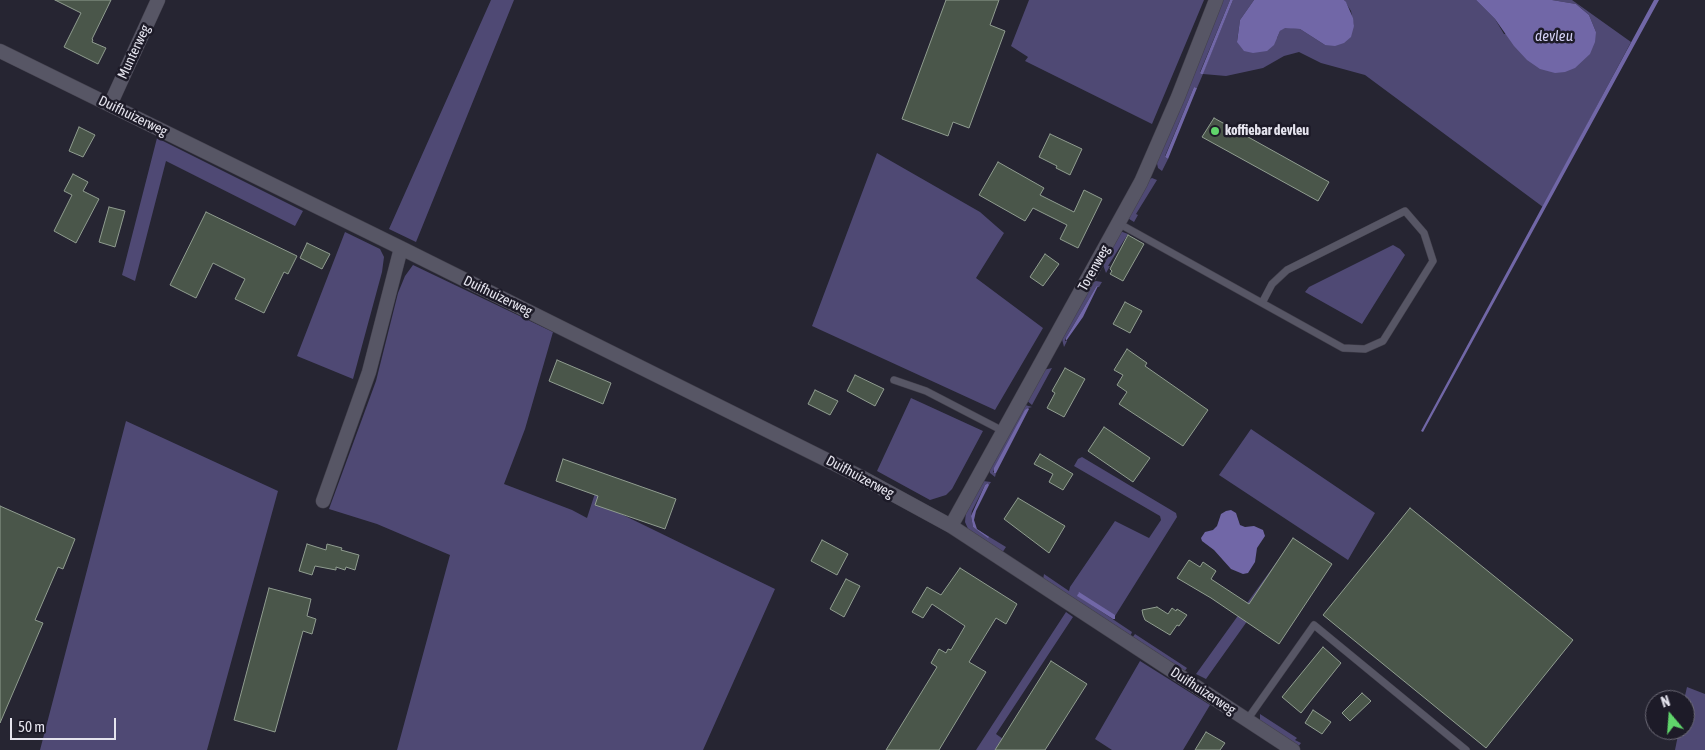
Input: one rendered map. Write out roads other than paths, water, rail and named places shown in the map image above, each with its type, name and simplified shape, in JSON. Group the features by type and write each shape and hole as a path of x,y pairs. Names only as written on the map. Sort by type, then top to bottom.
{"street":[{"name":"Munterweg","path":"110,104 158,0"},
{"name":"Torenweg","path":"951,526 1141,182 1160,140 1216,0"},
{"name":"Duifhuizerweg","path":"0,52 110,104 855,473 951,526 1293,750"},
{"path":"323,501 369,372 401,248"}],"lane":[{"path":"1118,223 1262,303 1343,348 1365,350 1382,340 1433,262 1424,233 1405,211 1287,270 1272,284 1262,303"},
{"path":"894,380 926,391 1003,431"},
{"path":"1247,720 1314,624 1466,750"}],"water":[{"path":"1230,0 1233,0 1203,74 1201,74 1200,73"},
{"path":"1254,0 1344,0 1353,18 1354,26 1351,37 1344,43 1335,46 1325,45 1300,29 1285,28 1280,31 1274,45 1267,51 1253,53 1244,51 1237,42 1240,20"},
{"name":"devleu","path":"1476,0 1552,0 1576,4 1589,15 1596,32 1595,42 1590,54 1575,68 1555,73 1540,69 1527,60 1514,46 1495,19"},
{"path":"1654,0 1659,0 1423,432 1421,431"},
{"path":"1194,87 1197,88 1168,159 1165,157"},
{"path":"1098,286 1083,317 1066,341 1066,338"},
{"path":"1028,408 996,473 994,473 994,468 1025,410"},
{"path":"988,483 989,485 976,511 974,520 977,529 988,538 973,527 971,516 985,485"},
{"path":"1231,510 1236,513 1240,525 1245,527 1254,526 1263,530 1265,536 1257,548 1255,562 1248,573 1243,574 1231,569 1201,538 1205,532 1213,530 1217,526 1221,514"},
{"path":"1079,592 1115,615 1115,619 1077,596"}],"place":[{"name":"koffiebar devleu","path":"1215,131"}]}
